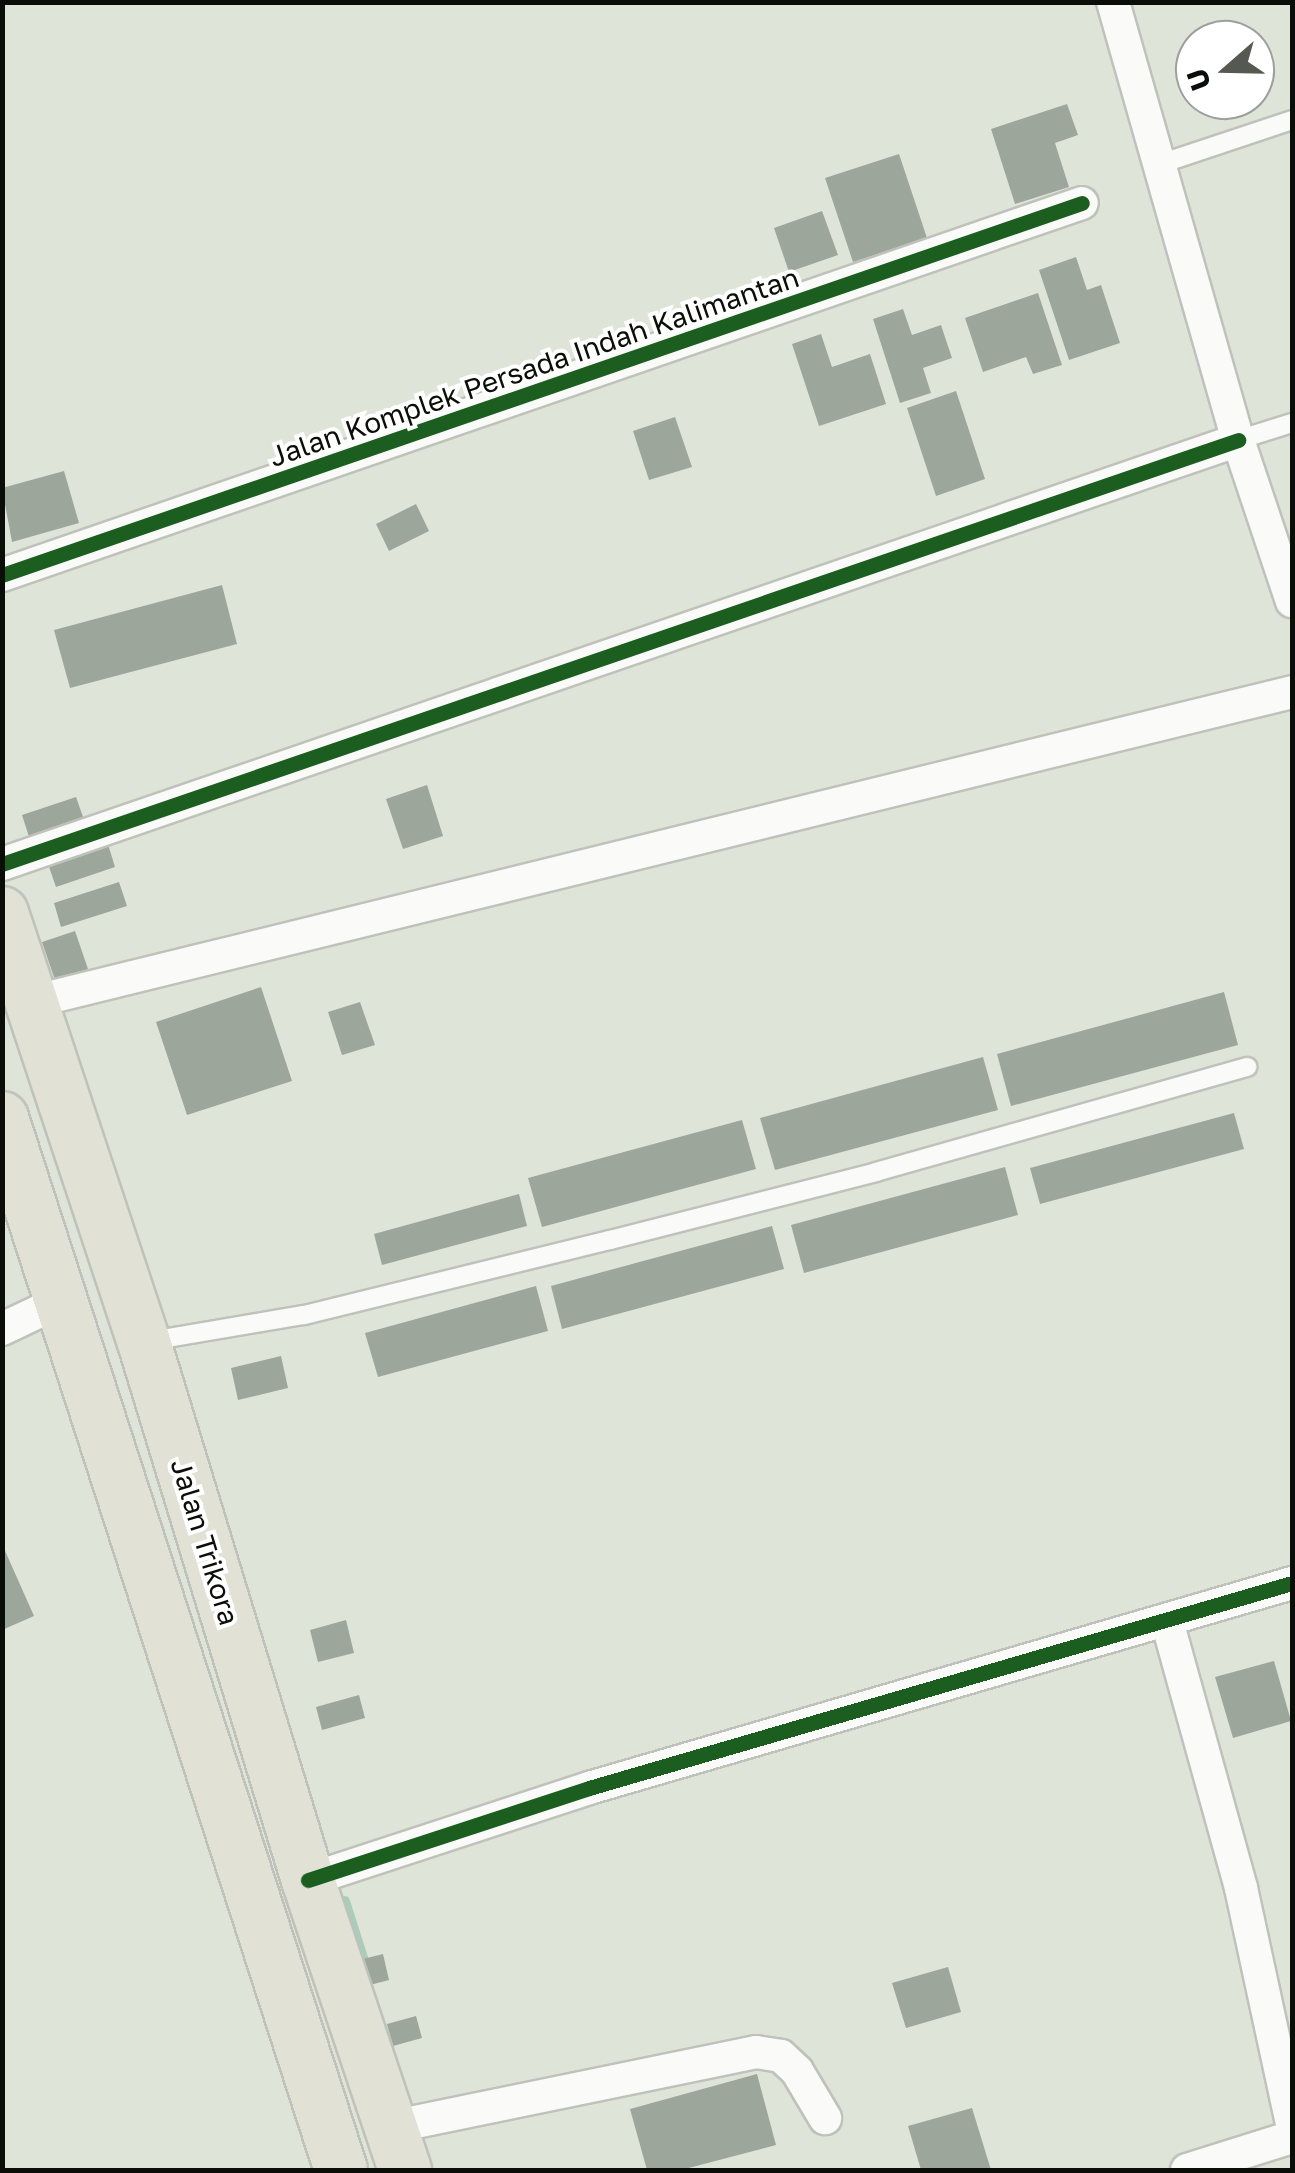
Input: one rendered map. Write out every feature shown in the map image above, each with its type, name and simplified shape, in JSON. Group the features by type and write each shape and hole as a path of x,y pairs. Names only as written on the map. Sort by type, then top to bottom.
{"main road":[{"name":"Jalan Trikora","path":"2,913 144,1342 308,1880 398,2149"},
{"path":"5,1134 341,2170"},
{"path":"204,1744 260,1724"}],"street":[{"path":"1112,2 1238,440 1292,601"},
{"name":"Jalan Komplek Persada Indah Kalimantan","path":"2,576 1082,202"},
{"path":"2,864 1238,440"},
{"path":"31,1002 1292,692"},
{"path":"2,1329 62,1301"},
{"path":"308,1880 589,1788 1292,1583"},
{"path":"1166,1621 1240,1888 1292,2124"},
{"path":"398,2149 756,2052 781,2056 797,2070 825,2118"},
{"path":"1188,2170 1292,2138"}],"lane":[{"path":"1160,164 1292,120"},
{"path":"1238,440 1292,423"},
{"path":"144,1342 304,1315 610,1240 876,1172 1247,1067"}],"building":[{"path":"1067,104 1078,135 1055,143 1069,187 1015,204 991,129"},
{"path":"899,154 927,238 853,262 825,178"},
{"path":"822,211 838,255 789,272 774,228"},
{"path":"1076,257 1087,290 1101,285 1120,343 1069,360 1039,270"},
{"path":"1038,293 1062,365 1033,374 1026,357 983,372 965,318"},
{"path":"903,309 912,335 941,325 952,358 923,368 931,393 900,403 873,319"},
{"path":"821,334 832,367 870,354 886,404 819,426 792,344"},
{"path":"956,391 985,479 936,496 907,408"},
{"path":"675,417 692,467 649,480 633,431"},
{"path":"64,471 79,523 12,542 2,488"},
{"path":"416,504 429,531 389,551 376,524"},
{"path":"222,585 237,644 70,688 54,630"},
{"path":"427,785 443,836 403,849 386,799"},
{"path":"76,797 88,831 33,849 22,815"},
{"path":"107,841 115,867 56,887 47,861"},
{"path":"119,882 127,906 61,927 54,903"},
{"path":"75,931 88,969 55,980 42,942"},
{"path":"261,987 292,1081 187,1115 156,1022"},
{"path":"1224,992 1238,1045 1011,1106 997,1054"},
{"path":"360,1002 375,1045 342,1055 328,1012"},
{"path":"983,1057 998,1110 775,1170 760,1118"},
{"path":"1234,1113 1244,1149 1040,1204 1030,1168"},
{"path":"742,1120 756,1169 542,1227 528,1178"},
{"path":"1005,1167 1018,1215 804,1273 791,1225"},
{"path":"519,1194 527,1226 382,1265 374,1234"},
{"path":"772,1226 784,1269 562,1329 551,1286"},
{"path":"536,1286 548,1331 378,1377 365,1333"},
{"path":"281,1356 288,1388 238,1400 231,1368"},
{"path":"2,1544 34,1616 2,1630"},
{"path":"346,1620 354,1653 318,1662 310,1630"},
{"path":"1274,1661 1291,1721 1233,1738 1215,1677"},
{"path":"359,1695 365,1718 322,1730 316,1707"},
{"path":"383,1954 389,1980 366,1986 359,1960"},
{"path":"948,1967 961,2012 906,2028 892,1983"},
{"path":"416,2016 422,2038 393,2046 387,2024"},
{"path":"757,2074 776,2145 681,2170 647,2170 630,2109"},
{"path":"972,2108 991,2170 921,2170 908,2126"}],"waterway":[{"path":"344,1901 367,1973"}],"cycle path":[{"path":"2,575 1082,203"},
{"path":"2,864 1238,440"},
{"path":"308,1880 589,1788 1292,1583"}]}
